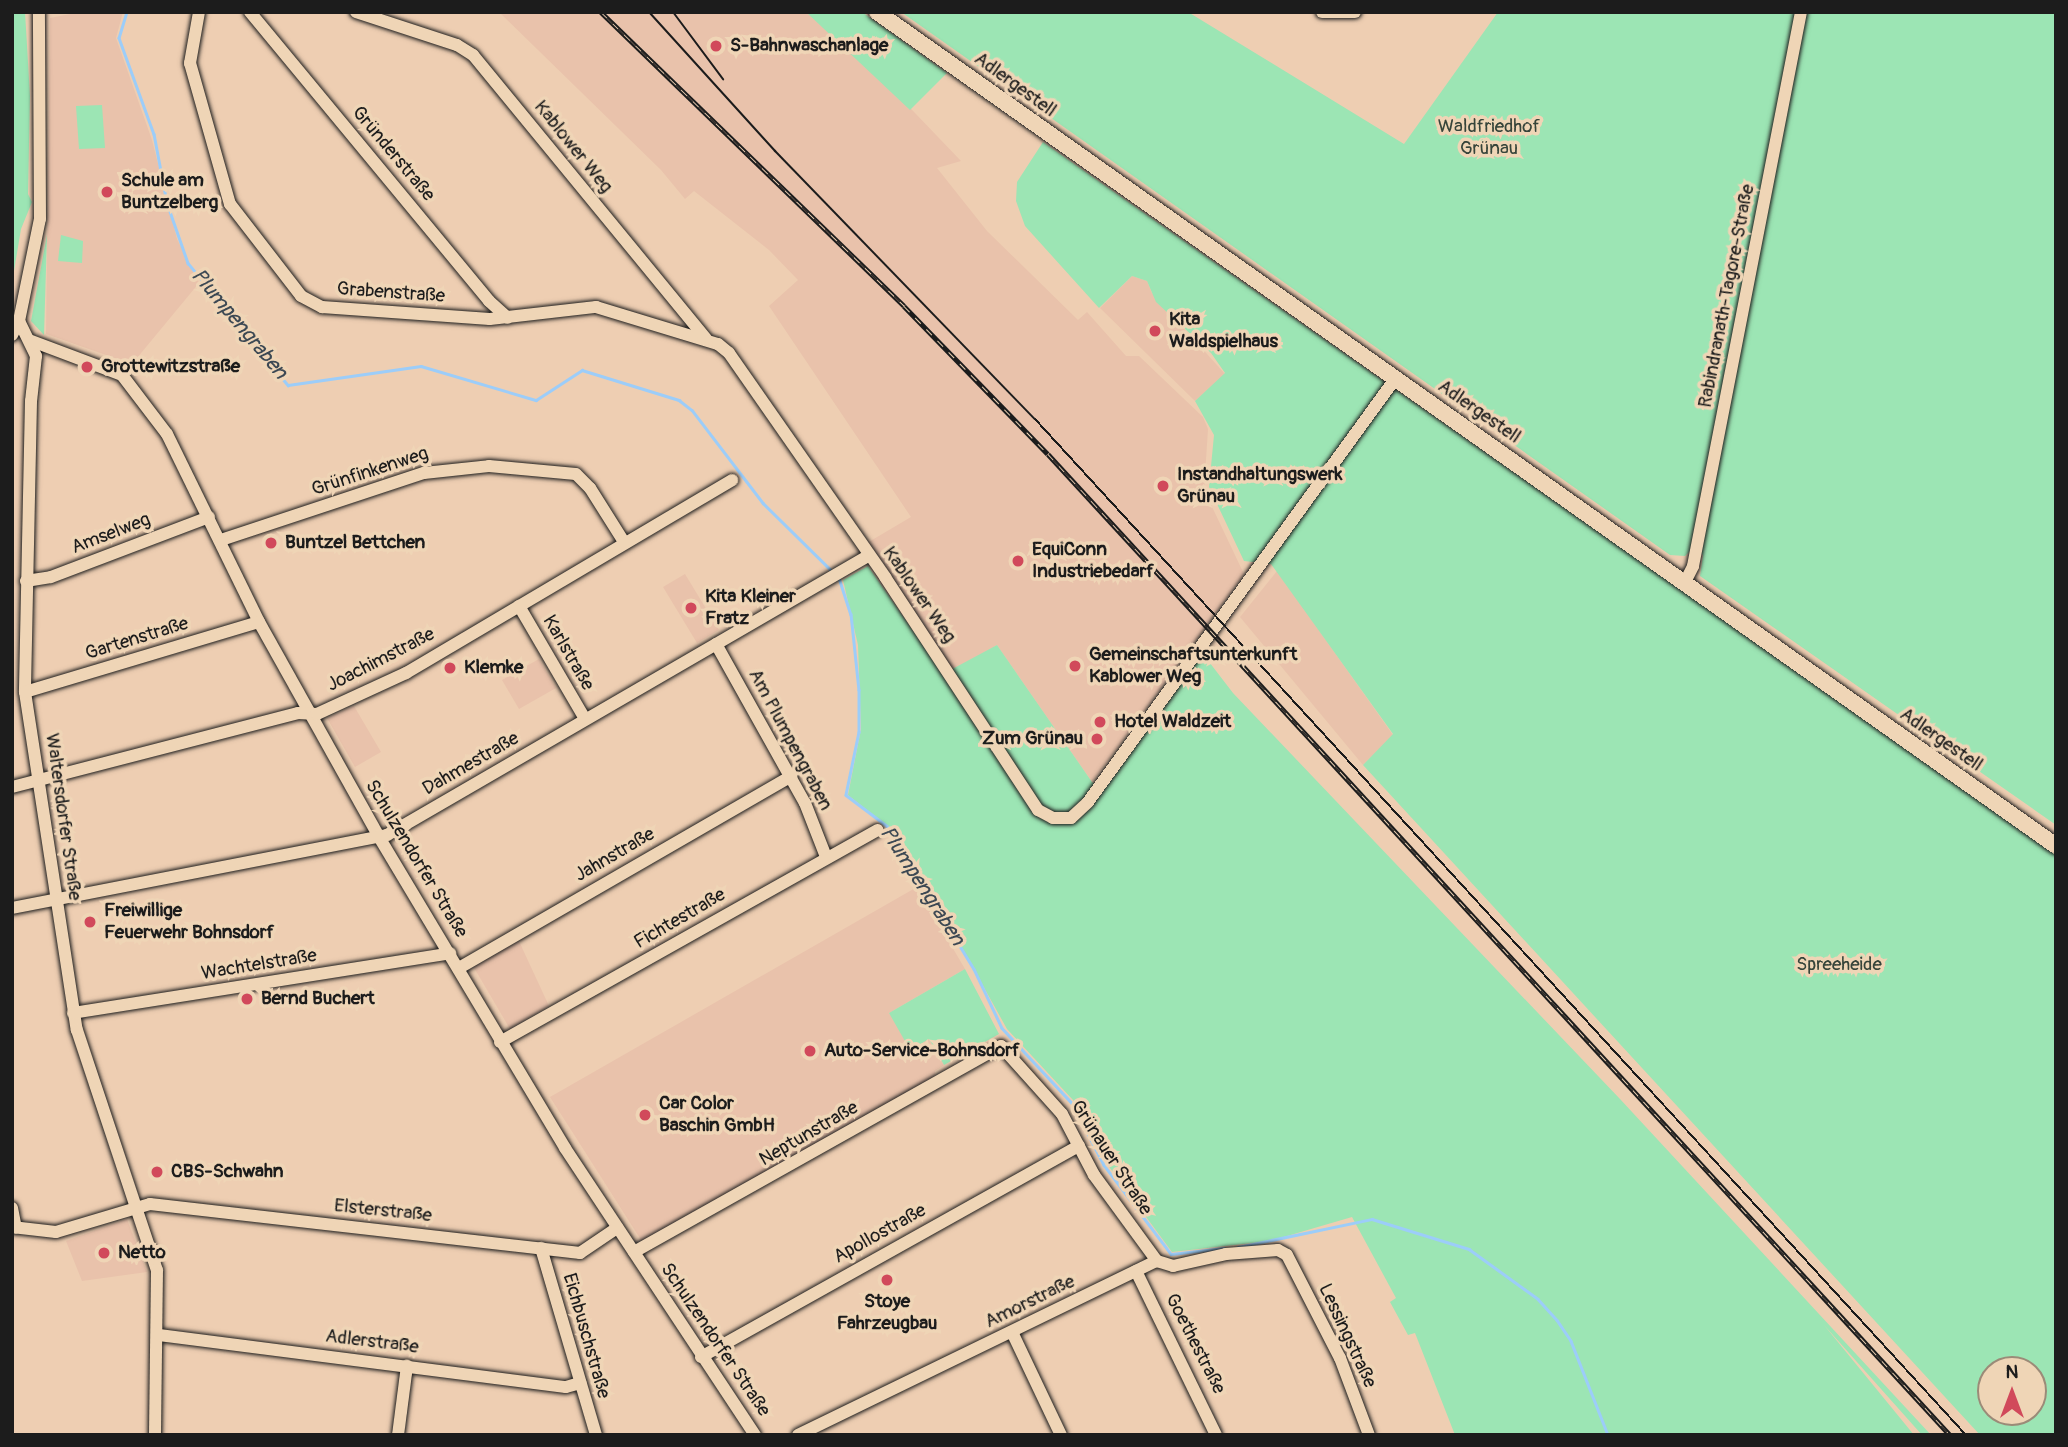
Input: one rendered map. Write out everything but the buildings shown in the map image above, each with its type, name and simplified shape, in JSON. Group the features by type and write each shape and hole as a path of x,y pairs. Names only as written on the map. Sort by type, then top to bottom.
{"main road":[{"name":"Adlergestell","path":"877,12 2056,846"}],"street":[{"path":"12,335 19,321 40,210 39,12"},
{"name":"Grabenstraße","path":"199,12 190,63 230,204 301,296 314,306 508,318 596,307 706,340"},
{"name":"Gründerstraße","path":"250,12 489,301 508,318"},
{"name":"Kablower Weg","path":"356,12 457,45 473,55 706,340 729,353 1038,810 1053,818 1071,818 1088,802 1395,379"},
{"path":"1322,12 1355,12"},
{"name":"Rabindranath-Tagore-Straße","path":"1684,584 1693,566 1801,12"},
{"name":"Waltersdorfer Straße","path":"19,321 36,356 26,581 25,692 74,1013 157,1270 159,1335 155,1435"},
{"name":"Schulzendorfer Straße","path":"29,340 109,368 127,379 167,434 260,622 379,837 450,953 500,1042 617,1228 755,1435"},
{"name":"Grünfinkenweg","path":"220,540 424,473 489,466 576,474 590,488 624,542"},
{"name":"Joachimstraße","path":"12,787 309,714 406,673 732,480"},
{"name":"Amselweg","path":"26,581 51,577 209,517"},
{"name":"Dahmestraße","path":"12,908 379,837 868,556"},
{"name":"Karlstraße","path":"519,606 585,719"},
{"name":"Gartenstraße","path":"25,692 260,622"},
{"name":"Am Plumpengraben","path":"716,644 791,776 827,857"},
{"name":"Jahnstraße","path":"458,968 791,776"},
{"name":"Fichtestraße","path":"500,1042 878,830"},
{"name":"Wachtelstraße","path":"74,1013 450,953"},
{"name":"Grünauer Straße","path":"1001,1046 1062,1114 1094,1175 1157,1261"},
{"name":"Neptunstraße","path":"634,1252 1001,1046"},
{"name":"Apollostraße","path":"701,1357 1079,1146"},
{"path":"12,1208 14,1228 56,1233 138,1206"},
{"name":"Elsterstraße","path":"138,1206 580,1252 617,1228"},
{"name":"Eichbuschstraße","path":"541,1248 596,1435"},
{"name":"Amorstraße","path":"798,1435 1157,1261 1173,1266 1278,1250 1287,1255"},
{"name":"Lessingstraße","path":"1287,1255 1339,1358 1369,1435"},
{"name":"Goethestraße","path":"1136,1271 1216,1435"},
{"path":"1012,1332 1061,1435"},
{"name":"Adlerstraße","path":"159,1335 566,1387 580,1383"},
{"path":"398,1435 408,1366"}],"shaded area":[{"name":"Schule am Buntzelberg","path":"81,12 123,12 116,38 152,140 177,239 199,283 132,364 46,334 50,18"},
{"path":"499,12 806,12 892,89 961,161 937,168 987,231 1078,320 1087,312 1126,356 1139,356 1203,417 1208,429 1204,490 1244,574 1092,782 997,645 954,671 867,543 911,517 769,306 798,280 769,250 694,191 685,199 661,170"},
{"name":"Kita Waldspielhaus","path":"1132,276 1147,281 1152,293 1225,374 1195,401 1100,308"},
{"path":"1277,571 1393,735 1363,765 1240,617"},
{"name":"Kita Kleiner Fratz","path":"685,574 719,630 697,643 663,587"},
{"path":"539,659 556,688 519,709 502,680"},
{"path":"354,706 381,752 355,767 327,718"},
{"path":"917,887 965,969 889,1013 929,1039 944,1065 935,1071 935,1077 643,1243 550,1097"},
{"path":"518,939 549,1006 510,1029 473,966"},
{"name":"Netto","path":"127,1219 147,1272 82,1281 66,1241"}],"green space":[{"path":"12,12 25,12 30,96 28,194 32,202 21,229 12,283"},
{"path":"806,12 862,12 947,73 910,110"},
{"name":"Waldfriedhof Grünau","path":"901,12 1188,12 1404,144 1498,12 2056,12 2056,825 1700,576 1703,555 1692,549 1685,556 1670,555"},
{"path":"102,105 105,148 79,149 76,106"},
{"name":"Spreeheide","path":"1043,142 2056,853 2056,1435 1980,1435 1363,765 1393,734 1271,564 1244,561 1209,487 1214,435 1195,401 1225,373 1211,353 1156,302 1147,281 1132,276 1099,308 1025,226 1016,201 1017,182"},
{"path":"47,235 44,335 31,321"},
{"path":"61,235 83,241 82,263 58,261"},
{"path":"868,566 943,674 997,645 1092,782 1102,789 1203,654 1233,693 1620,1099 1931,1435 1922,1435 1824,1325 1914,1435 1455,1435 1415,1333 1408,1335 1390,1302 1396,1298 1352,1217 1270,1241 1172,1252 1107,1164 1073,1100 1007,1029 900,836 848,795 861,729 858,645 843,580"},
{"path":"965,969 999,1034 944,1065 929,1039 910,1050 889,1013"}],"waterway":[{"name":"Plumpengraben","path":"127,12 119,38 154,134 167,203 188,263 288,385 421,366 536,400 582,370 679,400 692,410 763,503 832,571"},
{"name":"Plumpengraben","path":"839,578 851,614 859,690 859,732 846,795 887,826 974,969 1002,1028 1072,1103 1104,1165 1171,1254 1224,1248"},
{"name":"Plumpengraben","path":"1238,1247 1372,1219 1469,1249 1538,1299 1557,1320 1571,1341 1608,1435"}],"tram line":[{"path":"649,12 775,151 1035,419 1966,1435"},
{"path":"673,12 723,79"}],"railway":[{"path":"601,12 904,306 1048,454 1950,1435"}],"place":[{"name":"S-Bahnwaschanlage","path":"716,46"},
{"name":"Schule am Buntzelberg","path":"107,192"},
{"name":"Kita Waldspielhaus","path":"1155,331"},
{"name":"Grottewitzstraße","path":"87,367"},
{"name":"Instandhaltungswerk Grünau","path":"1163,486"},
{"name":"Buntzel Bettchen","path":"271,543"},
{"name":"EquiConn Industriebedarf","path":"1018,561"},
{"name":"Kita Kleiner Fratz","path":"691,608"},
{"name":"Gemeinschaftsunterkunft Kablower Weg","path":"1075,666"},
{"name":"Klemke","path":"450,668"},
{"name":"Hotel Waldzeit","path":"1100,722"},
{"name":"Zum Grünau","path":"1097,739"},
{"name":"Freiwillige Feuerwehr Bohnsdorf","path":"90,922"},
{"name":"Bernd Buchert","path":"247,999"},
{"name":"Auto-Service-Bohnsdorf","path":"810,1051"},
{"name":"Car Color Baschin GmbH","path":"645,1115"},
{"name":"CBS-Schwahn","path":"157,1172"},
{"name":"Netto","path":"104,1253"},
{"name":"Stoye Fahrzeugbau","path":"887,1280"}]}
